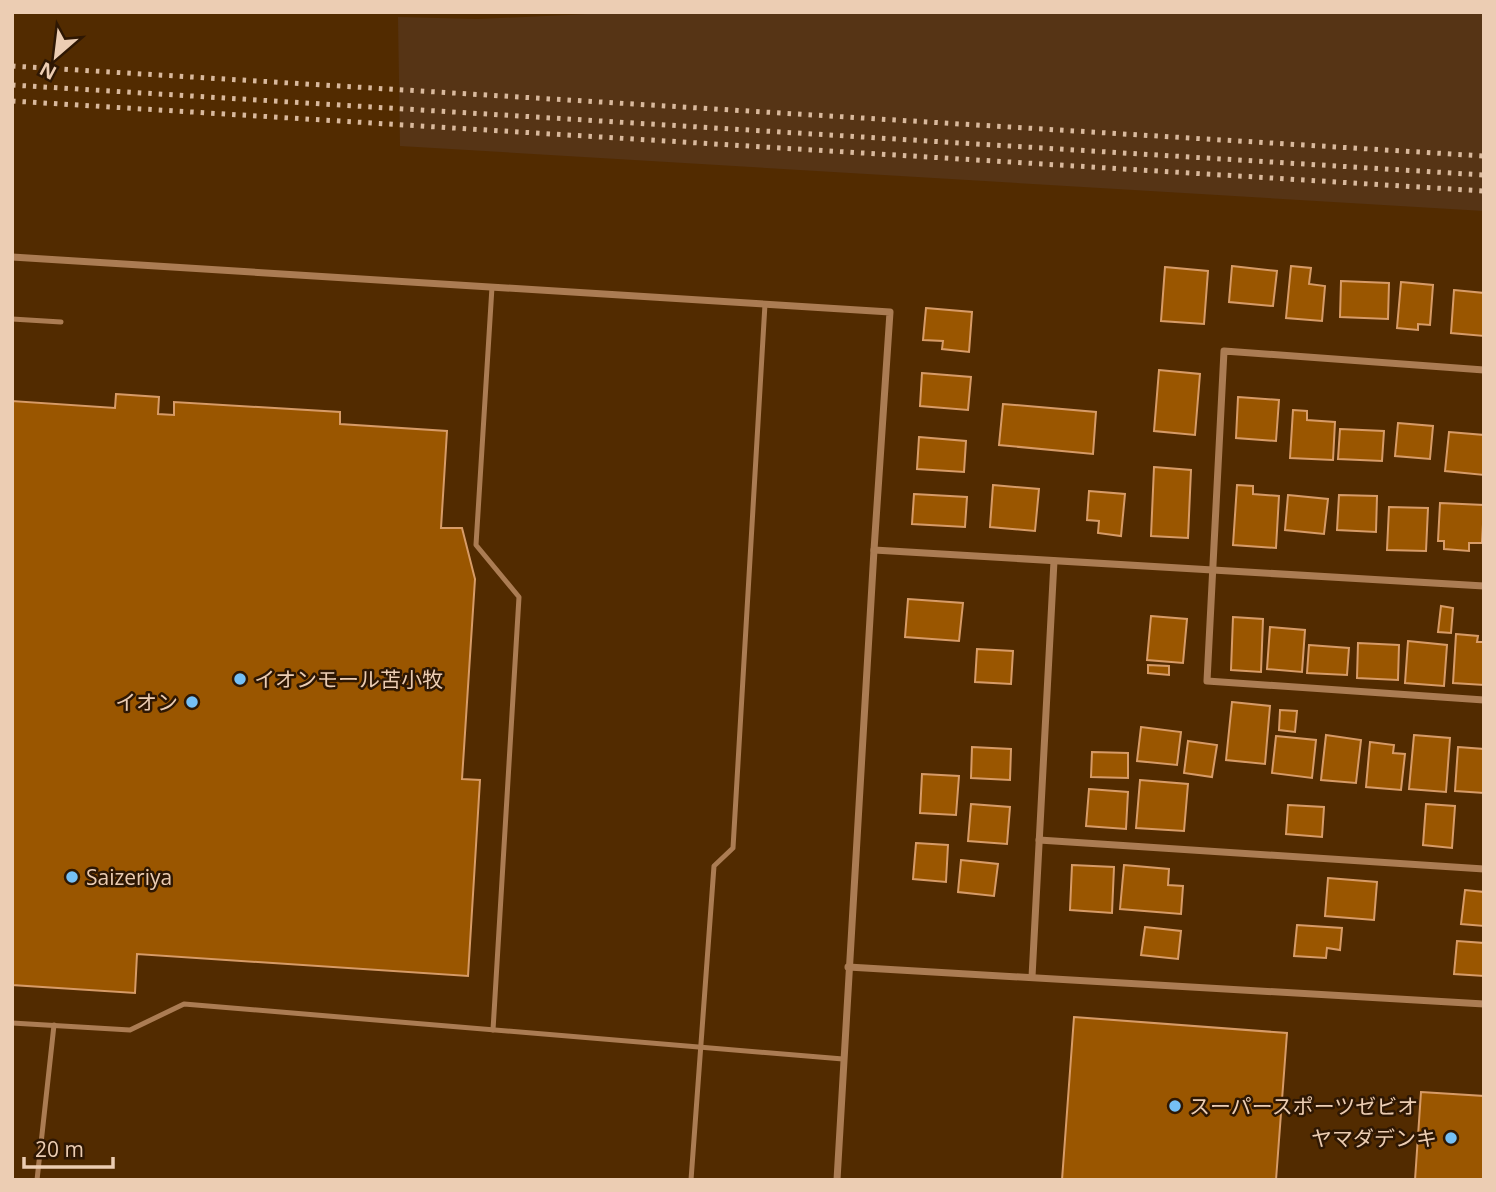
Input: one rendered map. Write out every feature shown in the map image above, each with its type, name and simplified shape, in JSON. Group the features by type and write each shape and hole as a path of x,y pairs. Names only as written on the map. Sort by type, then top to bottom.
{"street":[{"path":"12,257 890,312 837,1180"},
{"path":"1484,370 1224,351 1207,681 1484,700"},
{"path":"874,550 1484,586"},
{"path":"1032,977 1054,561"},
{"path":"1039,840 1484,869"},
{"path":"848,967 1484,1004"}],"lane":[{"path":"492,287 476,545 519,597 493,1030"},
{"path":"691,1180 713,866 733,848 765,304"},
{"path":"12,319 61,322"},
{"path":"12,1023 130,1030 184,1004 843,1059"},
{"path":"37,1180 54,1024"}],"shaded area":[{"path":"633,12 1484,12 1484,211 400,146 398,17 478,19"}],"building":[{"path":"1232,266 1277,271 1273,306 1229,302"},
{"path":"1291,266 1311,268 1309,284 1325,286 1322,321 1286,318"},
{"path":"1165,267 1208,271 1204,324 1161,321"},
{"path":"1341,281 1389,283 1388,319 1340,317"},
{"path":"1401,282 1433,285 1430,325 1418,324 1418,330 1397,328"},
{"path":"1454,290 1484,293 1484,336 1451,333"},
{"path":"926,308 972,312 969,352 942,349 943,341 923,340"},
{"path":"1159,370 1200,374 1195,435 1154,431"},
{"path":"922,373 971,377 968,410 920,406"},
{"name":"イオンモール苫小牧","path":"116,394 159,397 158,414 174,415 174,402 340,412 340,424 447,431 441,528 462,528 475,579 462,779 480,780 468,976 137,954 135,993 12,985 12,401 115,408"},
{"path":"1238,397 1279,400 1276,441 1236,438"},
{"path":"1003,404 1096,412 1093,454 999,445"},
{"path":"1293,410 1307,411 1307,420 1335,422 1333,460 1290,458"},
{"path":"1398,423 1433,426 1430,459 1395,456"},
{"path":"1340,429 1384,431 1382,461 1338,459"},
{"path":"1449,432 1484,435 1484,475 1445,471"},
{"path":"919,437 966,441 964,472 917,469"},
{"path":"1154,467 1191,470 1188,538 1151,536"},
{"path":"993,485 1039,489 1035,531 990,527"},
{"path":"1237,485 1253,486 1253,494 1279,496 1276,548 1233,545"},
{"path":"1089,491 1125,494 1121,536 1098,533 1099,521 1087,520"},
{"path":"914,494 967,497 965,527 912,524"},
{"path":"1288,495 1328,499 1324,534 1285,530"},
{"path":"1339,495 1377,496 1376,532 1337,530"},
{"path":"1440,503 1484,505 1482,543 1469,543 1469,551 1444,549 1444,541 1438,541"},
{"path":"1389,507 1428,508 1426,551 1387,550"},
{"path":"908,599 963,603 959,641 905,637"},
{"path":"1441,606 1453,608 1451,633 1438,632"},
{"path":"1151,616 1187,619 1183,663 1147,660"},
{"path":"1233,617 1263,619 1261,672 1231,670"},
{"path":"1270,627 1305,630 1302,672 1267,669"},
{"path":"1456,634 1478,636 1477,642 1484,642 1484,685 1453,683"},
{"path":"1408,641 1447,645 1444,686 1405,683"},
{"path":"1358,643 1399,645 1398,680 1357,678"},
{"path":"1309,645 1349,648 1347,675 1307,673"},
{"path":"977,649 1013,651 1011,684 975,682"},
{"path":"1148,665 1169,666 1169,675 1148,673"},
{"path":"1232,702 1270,706 1265,764 1226,760"},
{"path":"1280,710 1297,711 1295,732 1279,730"},
{"path":"1141,727 1181,732 1177,765 1137,761"},
{"path":"1326,735 1361,740 1356,783 1321,780"},
{"path":"1414,735 1450,738 1446,792 1409,789"},
{"path":"1276,736 1316,740 1312,778 1272,773"},
{"path":"1188,741 1217,745 1212,777 1184,773"},
{"path":"1370,742 1394,745 1393,753 1405,754 1401,790 1366,787"},
{"path":"972,747 1011,749 1010,780 971,778"},
{"path":"1458,747 1484,749 1484,793 1455,791"},
{"path":"1092,752 1128,753 1128,778 1091,777"},
{"path":"922,774 959,776 956,815 920,813"},
{"path":"1140,780 1188,784 1184,831 1136,828"},
{"path":"1089,789 1128,792 1126,829 1086,826"},
{"path":"971,804 1010,807 1007,844 968,841"},
{"path":"1426,804 1455,806 1452,848 1423,845"},
{"path":"1288,805 1324,807 1322,837 1286,834"},
{"path":"916,843 948,845 946,882 913,879"},
{"path":"961,860 998,864 994,896 958,892"},
{"path":"1072,865 1114,867 1112,913 1070,910"},
{"path":"1124,865 1169,869 1168,885 1183,886 1181,914 1120,909"},
{"path":"1328,878 1377,882 1374,920 1325,916"},
{"path":"1465,890 1484,892 1484,926 1461,924"},
{"path":"1297,925 1342,928 1340,950 1327,948 1326,958 1294,956"},
{"path":"1145,927 1181,931 1178,959 1141,955"},
{"path":"1457,941 1484,943 1484,976 1454,974"},
{"name":"スーパースポーツゼビオ","path":"1074,1017 1287,1033 1276,1180 1062,1180"},
{"name":"ヤマダデンキ","path":"1421,1092 1484,1096 1484,1180 1415,1180"}],"railway":[{"path":"12,66 1484,156"},
{"path":"12,85 1484,175"},
{"path":"12,101 1484,191"}],"place":[{"name":"イオンモール苫小牧","path":"240,679"},
{"name":"イオン","path":"192,702"},
{"name":"Saizeriya","path":"72,877"},
{"name":"スーパースポーツゼビオ","path":"1175,1106"},
{"name":"ヤマダデンキ","path":"1451,1138"}]}
